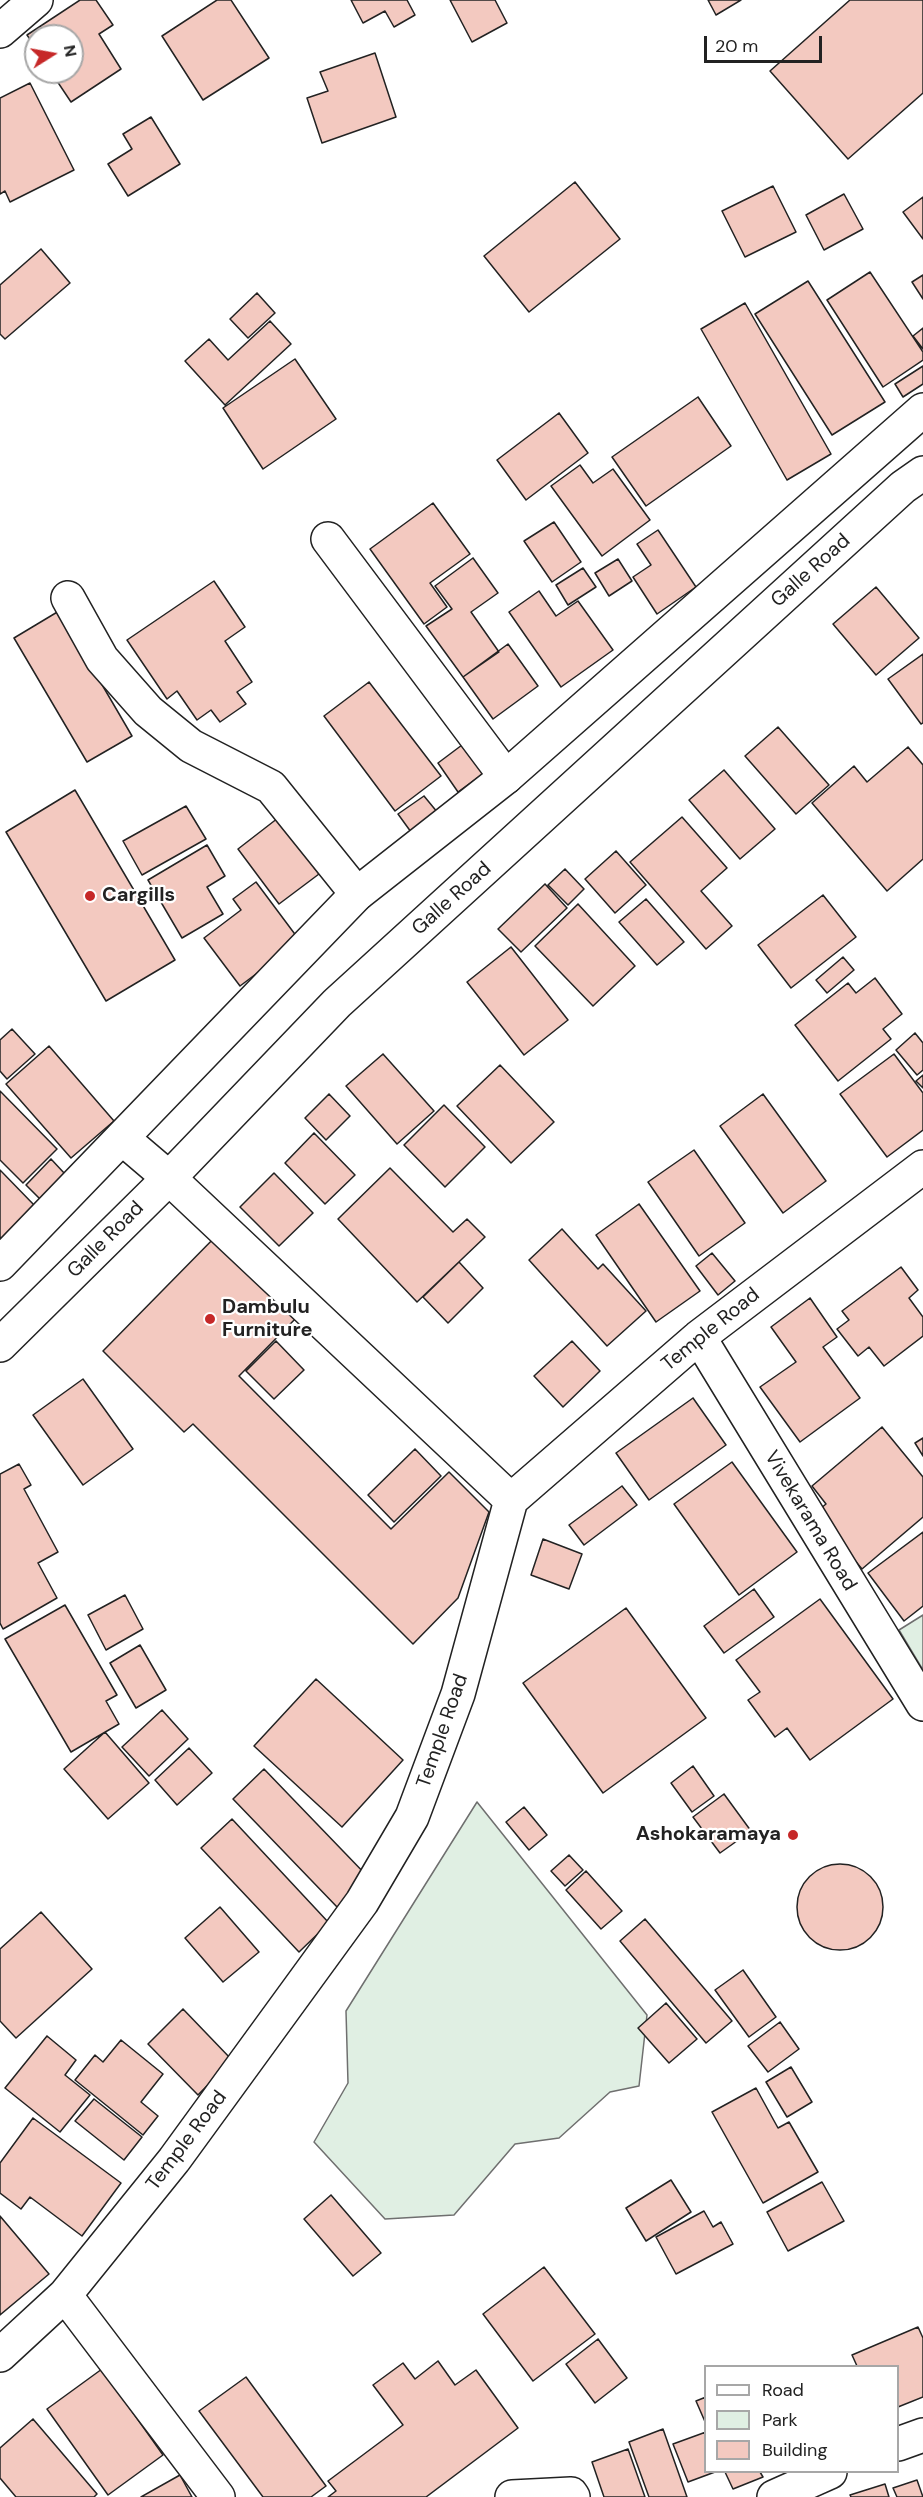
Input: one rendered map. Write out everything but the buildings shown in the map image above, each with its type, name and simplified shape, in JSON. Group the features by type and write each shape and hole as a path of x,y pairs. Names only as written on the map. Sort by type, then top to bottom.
{"main road":[{"path":"0,31 36,0"},
{"path":"0,1264 357,894 506,777 923,410"},
{"name":"Galle Road","path":"0,1345 169,1178 337,1004 903,487 923,473"},
{"path":"328,539 506,777"},
{"path":"68,598 102,659 148,711 191,746 271,787 357,894"},
{"path":"122,1138 169,1178 511,1500"},
{"name":"Temple Road","path":"0,2355 65,2295 174,2160 355,1912 412,1817 458,1694 511,1500 699,1337 923,1167"},
{"name":"Vivekarama Road","path":"699,1337 923,1704"},
{"path":"65,2295 218,2497"},
{"path":"899,2443 923,2435"},
{"path":"774,2497 828,2473"},
{"path":"512,2497 571,2494 573,2497"}],"green space":[{"path":"923,1615 923,1670 899,1630"},
{"path":"477,1802 647,2015 639,2086 610,2092 559,2138 515,2144 454,2215 385,2219 314,2142 348,2083 346,2011"}],"place":[{"name":"Cargills","path":"90,896"},
{"name":"Dambulu Furniture","path":"210,1319"},
{"name":"Ashokaramaya","path":"793,1835"}]}
